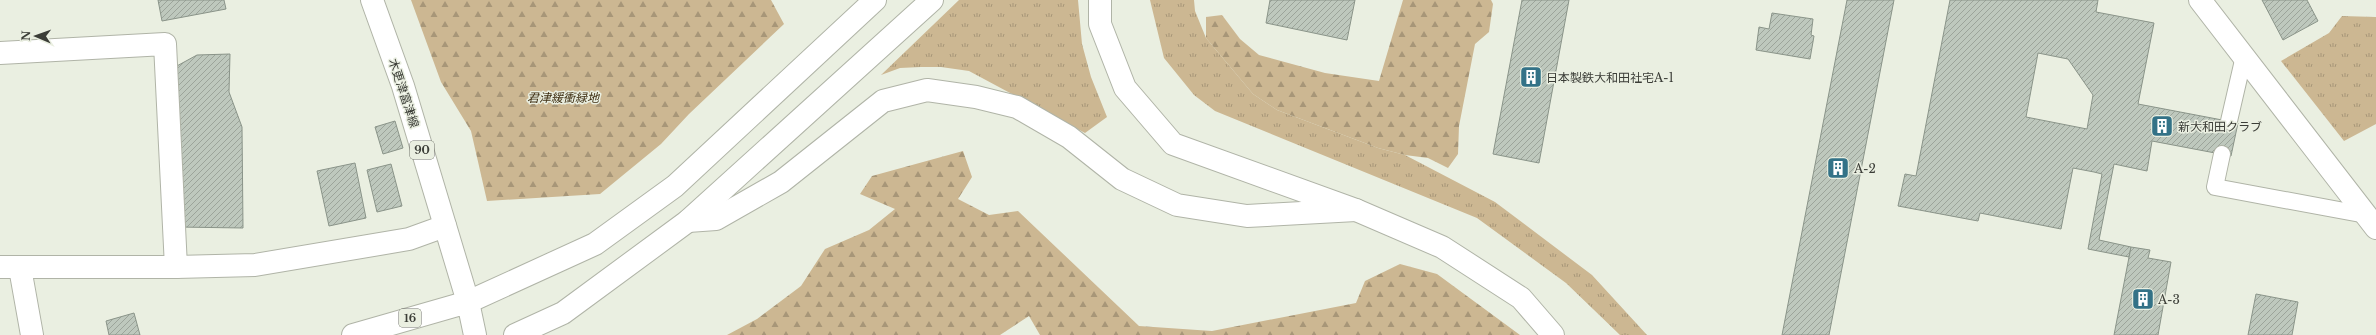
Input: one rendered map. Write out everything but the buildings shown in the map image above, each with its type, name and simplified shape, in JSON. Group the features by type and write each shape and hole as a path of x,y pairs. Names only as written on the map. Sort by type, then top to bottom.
{"main road":[{"name":"木更津富津線","path":"372,0 402,86 468,302 475,335"},
{"path":"468,302 595,244 675,186 876,0"},
{"path":"515,335 563,313 688,221 932,0"},
{"path":"1100,0 1100,24 1125,88 1173,144 1356,210 1442,247 1521,298 1553,335"},
{"path":"2200,0 2371,221"},
{"path":"0,53 165,44 176,267"},
{"path":"688,221 716,219 781,182 883,101 927,90 976,97 1017,107 1069,137 1122,179 1177,205 1247,216 1356,210"},
{"path":"32,335 10,267 176,267 255,265 409,239 445,226"},
{"name":"16","path":"353,335 468,302"}],"lane":[{"path":"2230,121 2244,56"},
{"path":"2222,154 2215,187 2371,221"}],"green space":[{"name":"君津緩衝緑地","path":"411,0 771,0 784,24 689,114 661,144 600,194 487,201 471,131 441,82"},
{"path":"959,0 1078,0 1082,44 1091,77 1107,117 1085,133 969,71 941,67 921,67 900,68 881,75"},
{"path":"1150,0 1194,0 1195,11 1206,38 1253,94 1277,110 1378,148 1405,155 1495,202 1592,275 1647,335 1620,335 1566,283 1477,218 1215,111 1194,95 1164,58"},
{"path":"1403,0 1491,0 1493,4 1489,32 1475,44 1459,126 1458,154 1448,168 1428,158 1405,155 1378,148 1277,110 1253,94 1206,38 1206,17 1222,15 1240,39 1259,55 1325,73 1379,81"},
{"path":"2342,16 2376,17 2376,124 2344,141 2281,61 2329,33"},
{"path":"963,151 972,177 958,199 989,215 1018,211 1139,326 1212,331 1356,303 1365,281 1400,264 1437,274 1520,335 1040,335 1029,316 1000,335 727,335 757,319 801,286 825,249 869,230 895,209 860,194 872,176"}],"place":[{"name":"日本製鉄大和田社宅A-1","path":"1531,77"},
{"name":"新大和田クラブ","path":"2162,126"},
{"name":"A-2","path":"1838,168"},
{"name":"A-3","path":"2143,299"}]}
